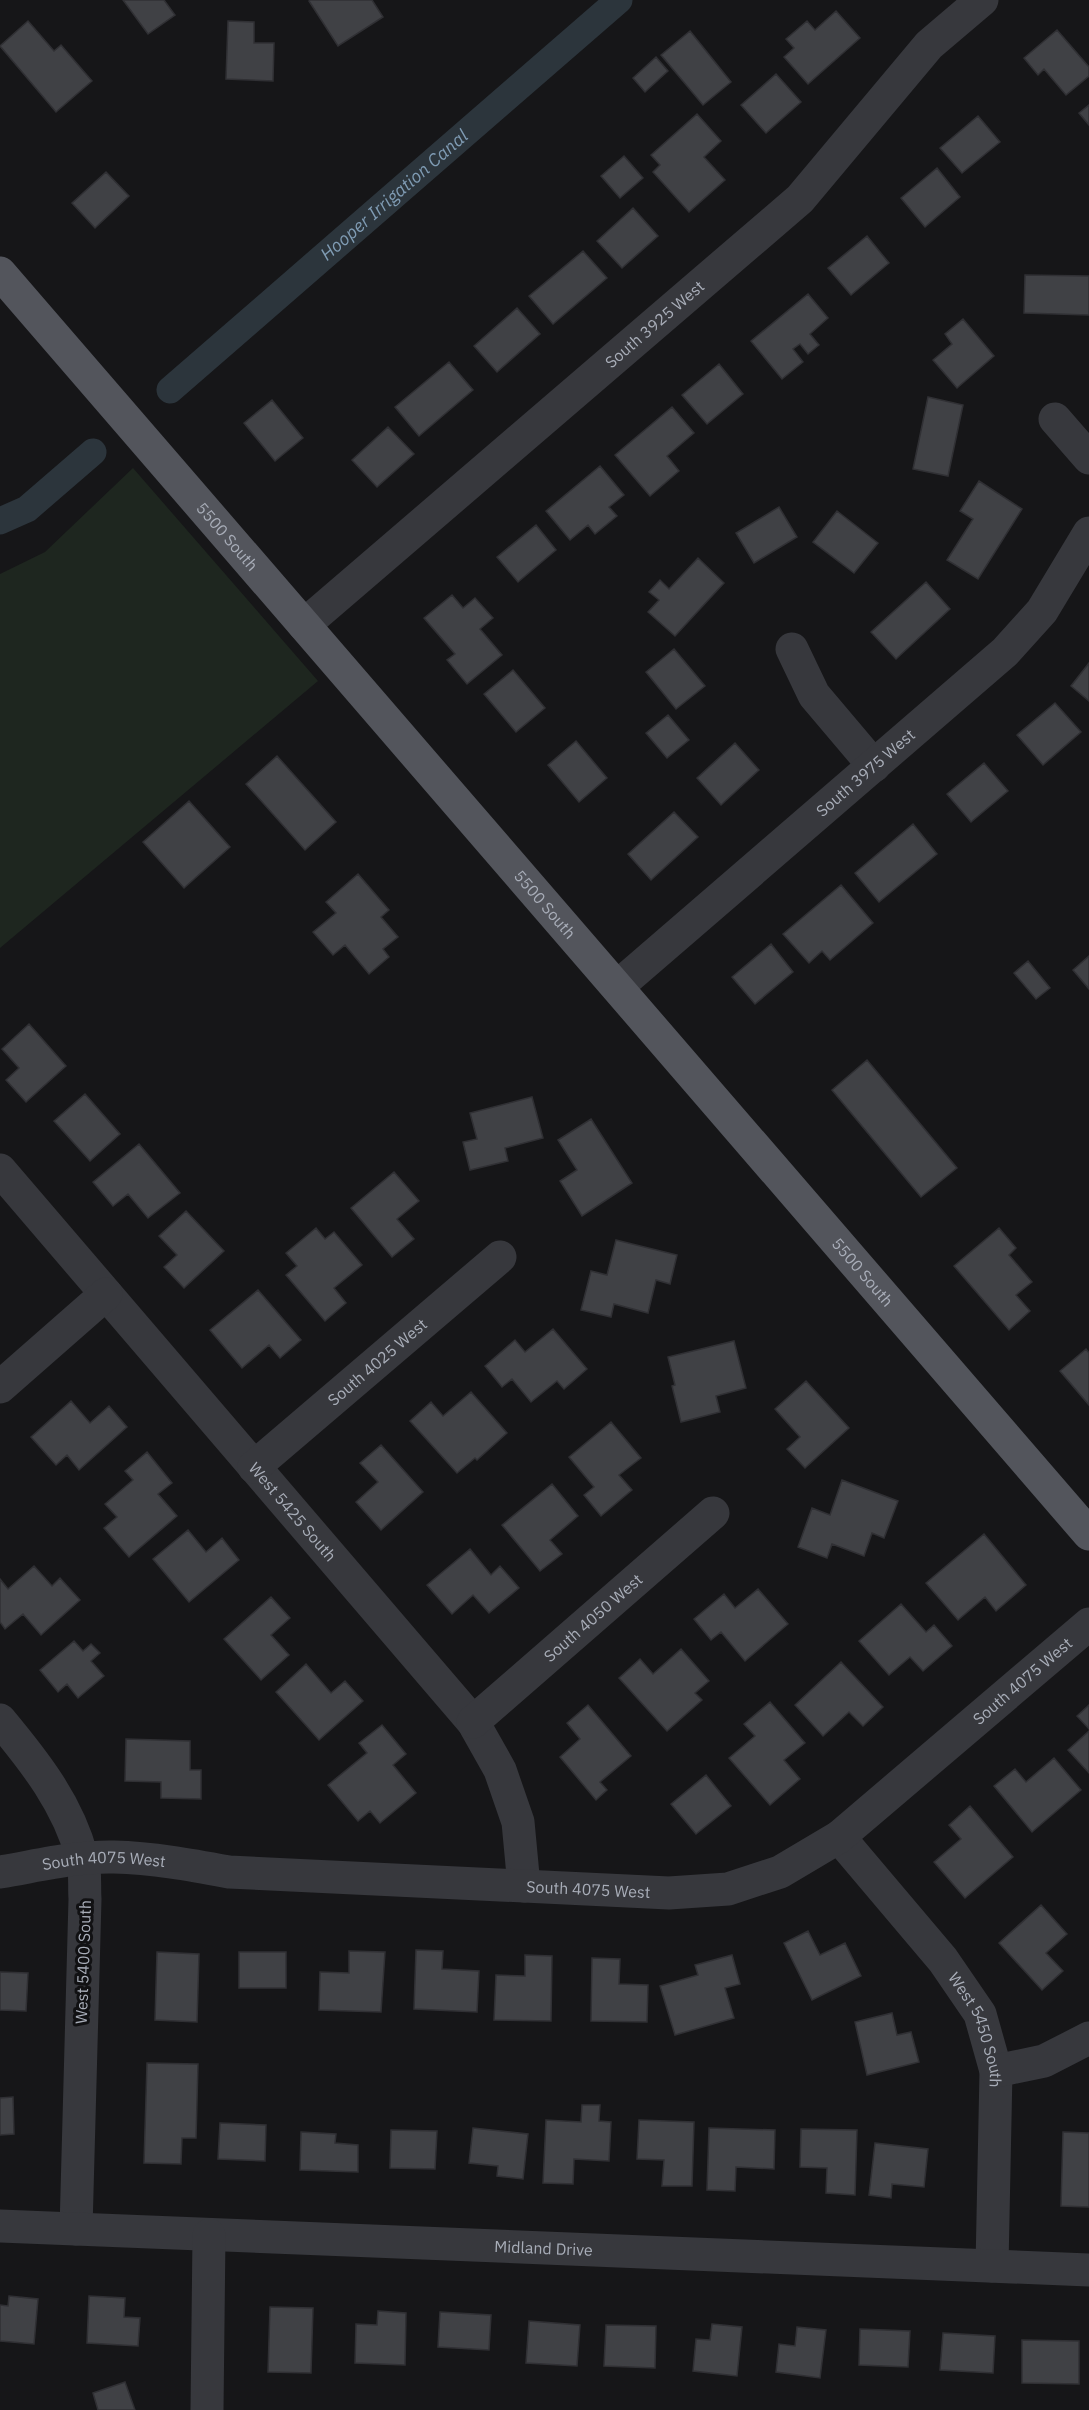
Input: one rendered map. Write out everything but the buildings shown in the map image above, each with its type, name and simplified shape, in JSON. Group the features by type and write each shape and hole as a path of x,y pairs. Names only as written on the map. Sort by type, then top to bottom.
{"main road":[{"name":"5500 South","path":"0,273 1089,1534"}],"street":[{"name":"South 3925 West","path":"304,625 800,199 929,45 982,0"},
{"path":"1055,419 1089,458"},
{"name":"South 3975 West","path":"617,987 1005,652 1042,611 1089,533"},
{"path":"792,649 814,695 874,765"},
{"name":"West 5425 South","path":"0,1170 473,1722 500,1770 518,1822 524,1886"},
{"name":"South 4025 West","path":"254,1467 500,1257"},
{"path":"0,1387 106,1294"},
{"name":"South 4050 West","path":"473,1722 713,1513"},
{"name":"South 4075 West","path":"0,1872 83,1859 114,1857 170,1862 229,1872 669,1893 728,1888 780,1872 839,1837 1089,1624"},
{"name":"West 5400 South","path":"0,1720 34,1761 62,1805 83,1859 85,1899 76,2229"},
{"name":"West 5450 South","path":"839,1837 943,1960 980,2014 996,2071 992,2266"},
{"path":"996,2071 1044,2061 1089,2038"},
{"name":"Midland Drive","path":"0,2226 1089,2270"},
{"path":"207,2410 209,2235"}],"shaded area":[{"path":"133,468 318,681 0,948 0,574 45,552"}],"waterway":[{"name":"Hooper Irrigation Canal","path":"170,390 619,0"},
{"name":"Hooper Irrigation Canal","path":"0,521 27,509 93,452"}]}
